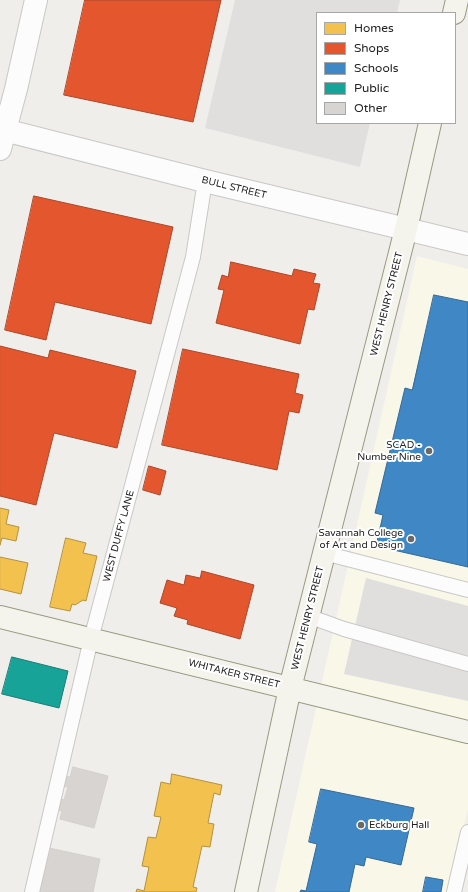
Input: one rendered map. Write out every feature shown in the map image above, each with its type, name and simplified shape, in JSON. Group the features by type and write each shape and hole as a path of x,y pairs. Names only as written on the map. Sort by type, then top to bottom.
{"main road":[{"path":"454,12 457,0"},
{"name":"WEST HENRY STREET","path":"246,892 290,688 406,229 430,124"},
{"name":"WHITAKER STREET","path":"0,617 468,732"}],"street":[{"path":"1,136 16,89 36,0"},
{"name":"BULL STREET","path":"1,136 205,180 468,244"}],"lane":[{"name":"WEST DUFFY LANE","path":"32,892 91,639 193,257 205,180"},
{"path":"324,553 468,590"},
{"path":"308,616 468,664"},
{"path":"454,892 468,832"}],"shaded area":[{"path":"235,0 400,0 397,12 316,12 316,124 370,124 360,167 205,128"},
{"name":"Savannah College of Art and Design","path":"417,256 468,269 468,809 448,892 275,892"},
{"path":"366,578 468,606 468,701 344,674"}],"building: Homes":[{"path":"0,508 9,510 6,524 19,527 16,541 2,538 0,545"},
{"path":"66,538 86,543 83,553 97,556 86,601 83,600 75,605 72,604 70,611 50,607"},
{"path":"0,557 28,563 21,594 0,589"},
{"path":"172,774 222,785 220,795 214,793 208,823 214,824 210,847 202,846 193,887 197,888 196,892 136,892 137,889 144,891 149,867 142,866 148,837 156,838 161,817 154,816 161,782 170,784"}],"building: Shops":[{"path":"85,0 221,0 193,122 64,95"},
{"path":"34,196 173,227 151,324 55,302 46,340 5,330"},
{"path":"231,262 292,276 294,269 316,274 313,283 320,284 314,310 308,309 300,344 216,323 224,290 218,289 222,275 228,277"},
{"path":"0,346 48,358 50,350 136,371 117,448 54,433 36,505 0,496"},
{"path":"183,349 299,374 295,393 303,395 299,413 289,411 277,470 162,445"},
{"path":"149,466 166,471 160,495 143,490"},
{"path":"202,571 254,585 240,639 187,624 188,620 174,616 177,608 160,603 167,580 184,585 186,575 200,578"}],"building: Schools":[{"name":"SCAD - Number Nine","path":"434,295 468,302 468,567 376,546 383,515 375,513 405,388 412,390"},
{"name":"Eckburg Hall","path":"321,789 414,808 401,865 366,857 364,866 355,864 349,892 300,892 301,890 306,891 317,844 309,842"},
{"path":"426,877 443,880 441,892 423,892"}],"building: Public":[{"path":"12,657 68,671 59,708 2,694"}],"building: Other":[{"path":"73,767 108,776 94,828 60,819 62,811 58,810 61,799 64,800 68,787 62,786 65,776 70,777"},
{"path":"49,848 100,859 93,892 39,892"}],"place":[{"name":"SCAD - Number Nine","path":"429,451"},
{"name":"Savannah College of Art and Design","path":"411,539"},
{"name":"Eckburg Hall","path":"361,825"}]}
